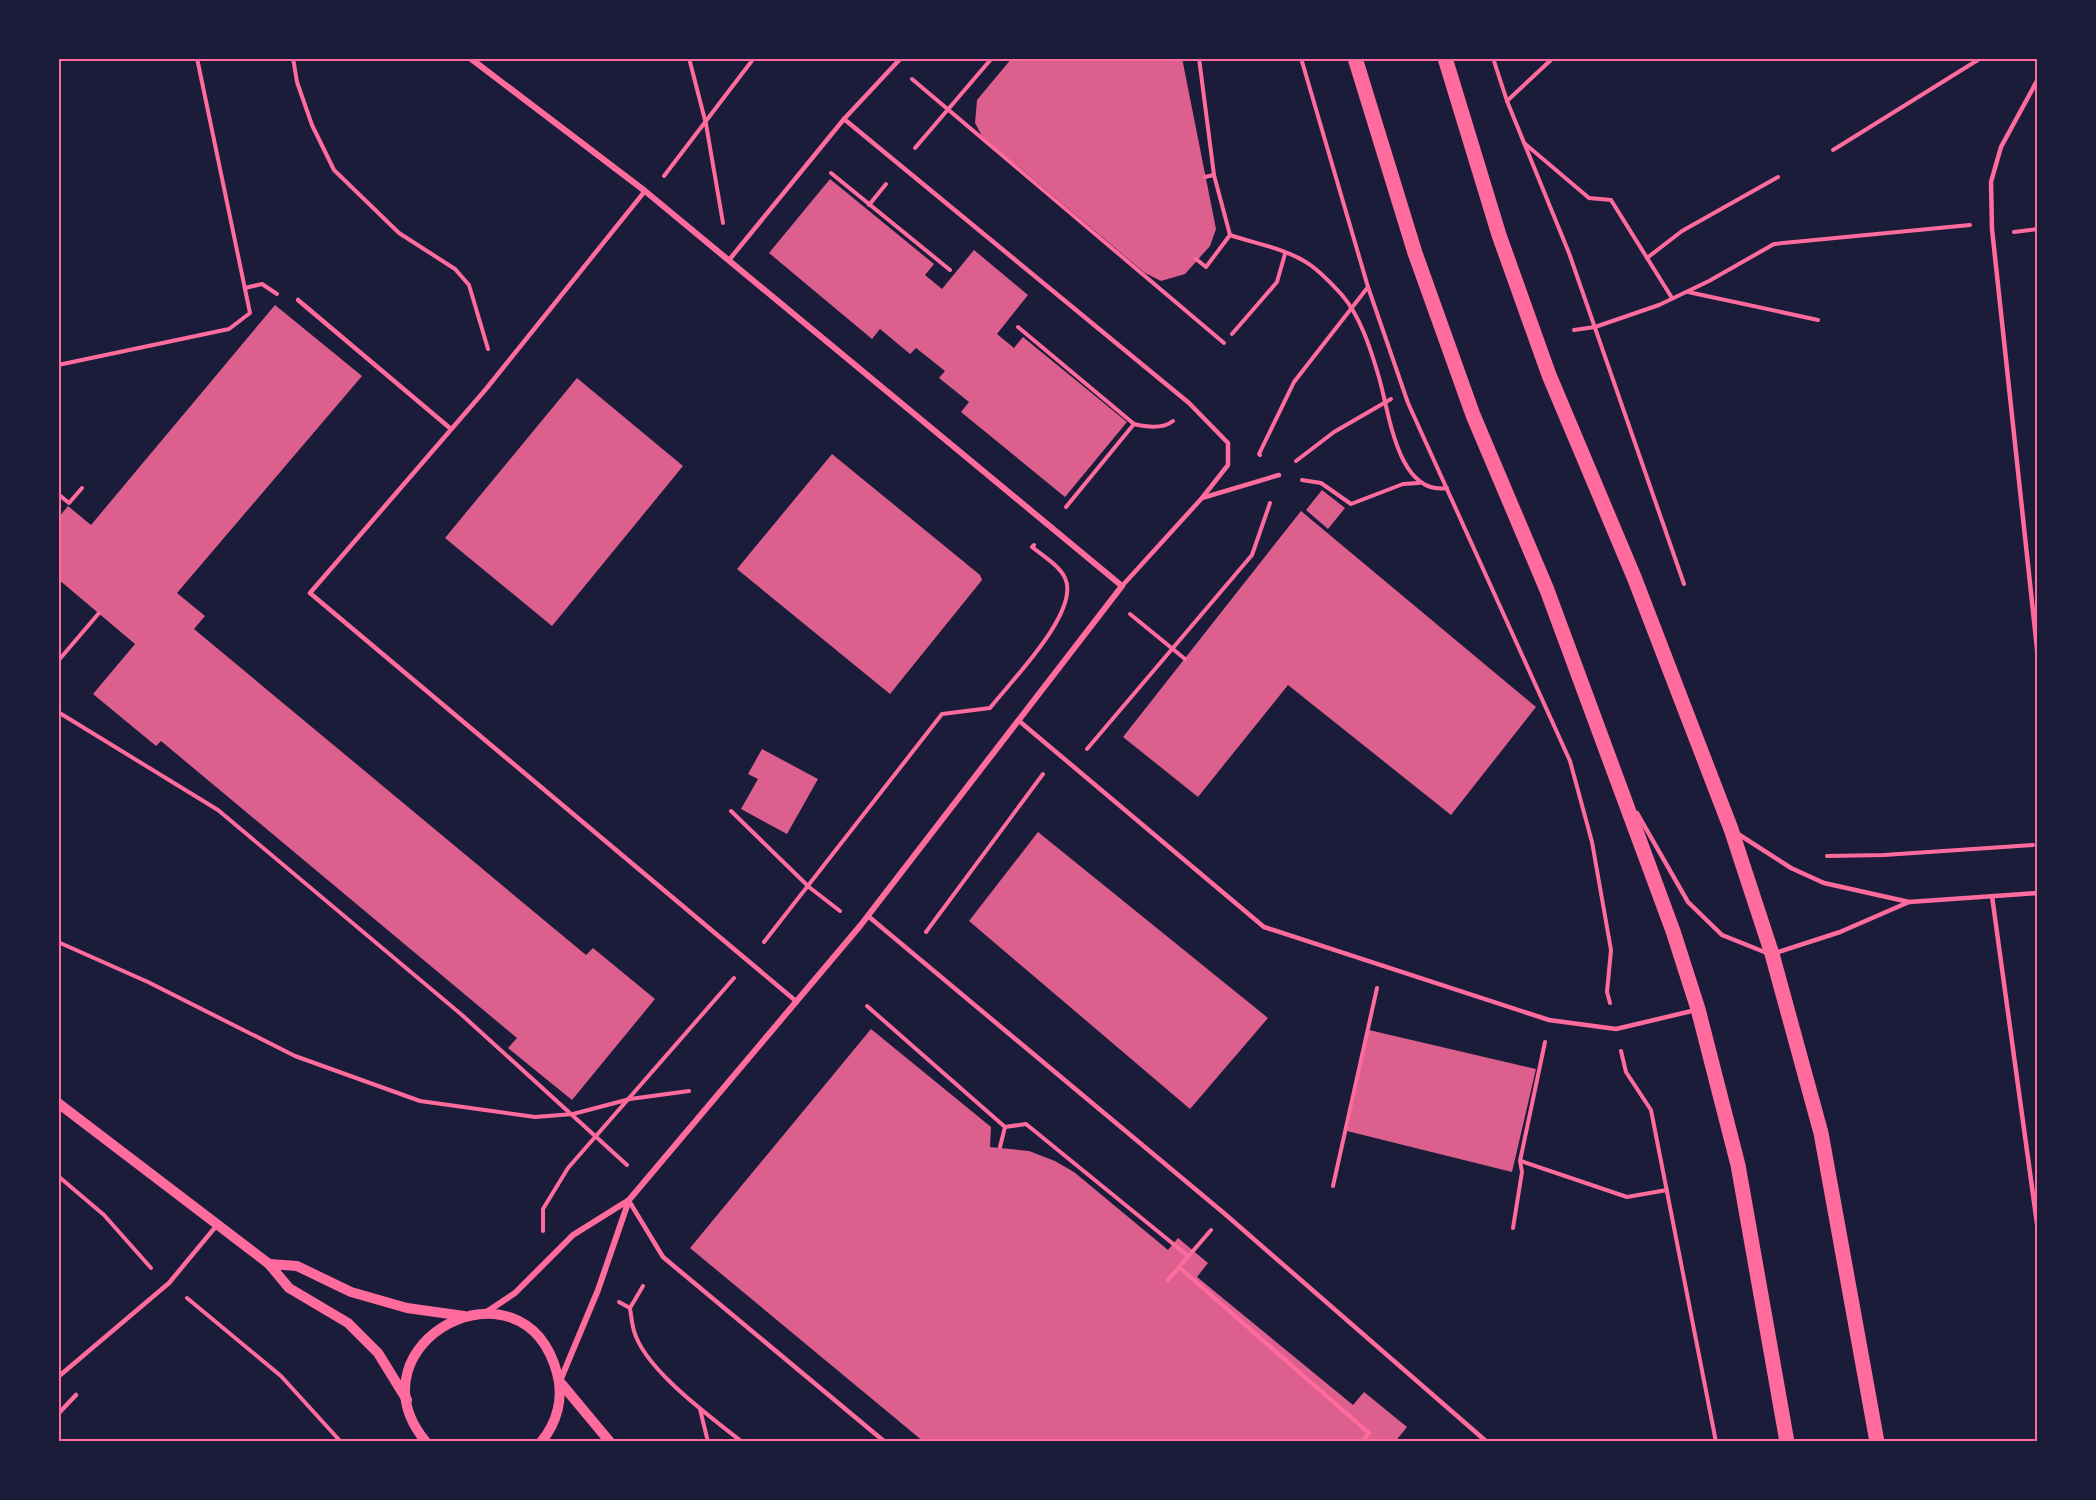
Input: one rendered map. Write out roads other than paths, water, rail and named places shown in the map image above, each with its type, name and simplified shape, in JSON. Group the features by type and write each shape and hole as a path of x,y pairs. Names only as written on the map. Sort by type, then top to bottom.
{"main road":[{"path":"1355,58 1415,253 1473,415 1547,591 1674,931 1698,1009 1738,1165 1787,1442"},
{"path":"1445,58 1499,235 1549,375 1634,577 1731,829 1772,954 1821,1134 1877,1442"}],"street":[{"path":"470,58 645,191 1122,586 860,926 629,1200 573,1235 515,1293 484,1313"},
{"path":"58,1103 269,1264 289,1288 348,1323 378,1353 407,1400"},
{"path":"560,1382 598,1290 629,1200"},
{"path":"269,1264 297,1266 351,1292 407,1308 464,1316"},
{"path":"426,1442 410,1416 407,1400 406,1379 412,1360 422,1342 441,1325 464,1316 484,1313 505,1316 525,1326 542,1341 554,1360 560,1382 560,1401 555,1419 541,1442"},
{"path":"560,1382 610,1442"}],"lane":[{"path":"729,260 844,119 901,58"},
{"path":"2037,79 2001,147 1991,182 1992,229 2037,658"},
{"path":"844,119 1189,403 1228,443 1228,465 1202,498 1122,586"},
{"path":"645,191 495,378 310,593 797,1002"},
{"path":"298,300 451,429"},
{"path":"1202,498 1279,475"},
{"path":"1018,720 1264,927 1549,1020 1616,1029 1698,1009"},
{"path":"1620,784 1688,902 1722,935 1748,947 1772,954 1840,932 1910,902"},
{"path":"1731,829 1791,868 1824,883 1910,902 2037,893"},
{"path":"1992,897 2037,1231"},
{"path":"868,916 1225,1214 1486,1442"},
{"path":"629,1200 663,1257 885,1442"},
{"path":"58,1377 169,1283 217,1226"},
{"path":"58,1414 76,1395"}]}
